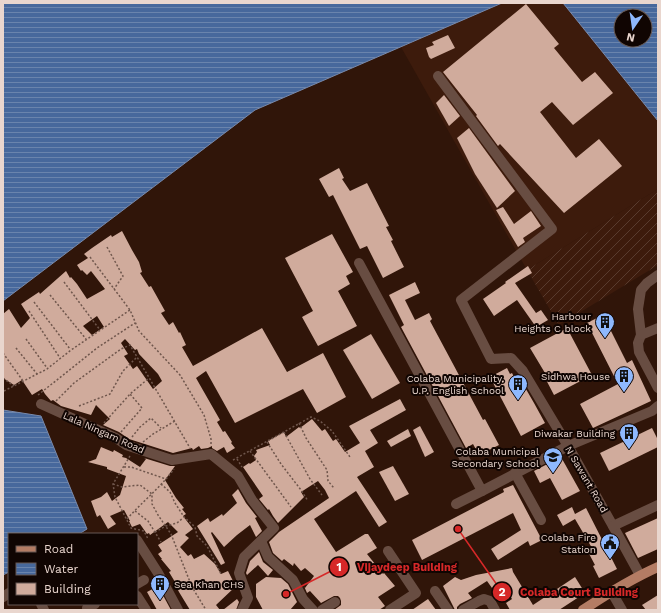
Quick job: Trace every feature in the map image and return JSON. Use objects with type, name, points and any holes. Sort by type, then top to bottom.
[{"type":"main road","points":[[583,610],[611,591],[658,567]]},
{"type":"street","name":"N Sawant Road","points":[[438,76],[552,229],[461,300],[491,359],[512,358],[523,371],[568,446],[640,575]]},
{"type":"street","points":[[359,263],[482,491]]},
{"type":"street","points":[[658,275],[647,283],[641,290],[638,309],[641,335],[638,343],[639,352],[658,388]]},
{"type":"street","points":[[641,335],[658,328]]},
{"type":"street","name":"Lala Ningam Road","points":[[38,401],[133,447],[172,460],[211,454]]},
{"type":"street","points":[[456,504],[568,446],[652,411],[658,406]]},
{"type":"street","points":[[211,454],[238,476],[252,500],[274,528],[244,557],[239,573],[248,598],[242,610]]},
{"type":"street","points":[[515,474],[541,520]]},
{"type":"street","points":[[613,526],[658,505]]},
{"type":"street","points":[[262,540],[268,558],[293,580],[303,599],[314,610]]},
{"type":"street","points":[[138,541],[161,571],[178,610]]},
{"type":"street","points":[[388,551],[416,593],[390,610]]},
{"type":"street","points":[[435,591],[448,610]]},
{"type":"street","points":[[611,591],[622,610]]},
{"type":"street","points":[[138,598],[146,610]]},
{"type":"street","points":[[463,610],[484,599],[490,601],[495,610]]},
{"type":"street","points":[[322,610],[335,602]]},
{"type":"path","points":[[108,247],[123,276],[114,289]]},
{"type":"path","points":[[90,257],[130,310],[139,331],[180,375],[204,415],[211,439],[211,454]]},
{"type":"path","points":[[64,282],[100,330]]},
{"type":"path","points":[[50,294],[86,339]]},
{"type":"path","points":[[34,302],[70,350]]},
{"type":"path","points":[[4,391],[47,369],[70,350],[130,310]]},
{"type":"path","points":[[29,311],[60,358]]},
{"type":"path","points":[[38,401],[97,348],[135,323]]},
{"type":"path","points":[[26,339],[47,369]]},
{"type":"path","points":[[55,402],[74,383],[121,349],[130,345],[195,457]]},
{"type":"path","points":[[16,348],[37,374]]},
{"type":"path","points":[[3,353],[23,382]]},
{"type":"path","points":[[79,406],[110,394],[123,371],[137,357]]},
{"type":"path","points":[[3,378],[14,386]]},
{"type":"path","points":[[98,430],[130,394],[149,378]]},
{"type":"path","points":[[116,438],[142,408],[130,394]]},
{"type":"path","points":[[224,465],[311,417],[320,421],[332,431],[350,457]]},
{"type":"path","points":[[151,544],[144,531],[131,528],[115,497],[113,484],[124,467],[140,427],[150,418],[161,428]]},
{"type":"path","points":[[133,447],[143,442],[161,428],[175,421]]},
{"type":"path","points":[[299,423],[306,438],[327,470],[328,481],[334,488]]},
{"type":"path","points":[[284,431],[310,478],[322,495]]},
{"type":"path","points":[[267,441],[281,464],[308,501]]},
{"type":"path","points":[[250,451],[291,507]]},
{"type":"path","points":[[127,519],[166,479],[181,459]]},
{"type":"path","points":[[124,467],[131,467],[166,479]]},
{"type":"path","points":[[113,484],[122,487],[140,485],[152,494]]},
{"type":"path","points":[[161,484],[170,492],[184,517],[194,527],[197,536],[207,546],[221,574]]},
{"type":"path","points":[[152,494],[152,504],[171,534],[192,587],[206,610]]},
{"type":"path","points":[[135,511],[148,521],[161,542]]},
{"type":"path","points":[[155,532],[166,526],[177,524],[184,517]]},
{"type":"shaded area","points":[[502,3],[563,3],[658,121],[658,189],[527,270],[401,47]]},
{"type":"shaded area","points":[[658,189],[658,265],[559,325],[527,270]]},
{"type":"water","points":[[3,3],[502,3],[255,110],[3,301]]},
{"type":"water","points":[[563,3],[658,3],[658,121]]},
{"type":"water","points":[[3,410],[41,416],[87,529],[81,533],[8,533],[8,572],[3,575]]},
{"type":"building","points":[[526,4],[559,44],[554,48],[582,82],[595,72],[613,93],[573,125],[552,102],[540,112],[576,158],[599,139],[622,166],[564,213],[500,144],[498,146],[476,116],[477,115],[443,72]]},
{"type":"building","points":[[448,35],[455,48],[431,59],[426,48],[434,45],[432,42]]},
{"type":"building","points":[[444,95],[460,116],[449,126],[436,103]]},
{"type":"building","points":[[469,128],[515,191],[497,208],[475,174],[457,138]]},
{"type":"building","points":[[339,168],[344,178],[342,179],[350,191],[367,183],[389,226],[386,227],[393,240],[391,241],[404,267],[383,278],[367,246],[360,249],[333,195],[329,197],[319,179]]},
{"type":"building","points":[[503,207],[514,224],[531,211],[541,226],[523,238],[525,242],[518,247],[496,210]]},
{"type":"building","points":[[122,231],[139,262],[142,272],[140,273],[149,287],[151,286],[165,311],[161,313],[169,325],[173,322],[179,333],[180,332],[186,345],[182,347],[193,366],[262,328],[287,372],[323,353],[346,397],[317,413],[303,389],[235,423],[206,371],[196,378],[220,420],[217,422],[223,432],[225,431],[235,448],[227,453],[224,447],[217,451],[212,448],[212,446],[201,449],[199,446],[193,450],[192,448],[173,453],[129,439],[119,432],[103,425],[110,419],[96,405],[91,415],[61,406],[53,400],[51,401],[42,389],[32,395],[22,380],[14,385],[3,378],[3,314],[9,309],[21,328],[30,318],[21,304],[39,292],[40,294],[66,271],[87,299],[105,289],[91,271],[87,275],[82,270],[81,271],[77,265],[88,258],[84,254],[111,235],[112,237]],"holes":[[[97,316],[104,327],[92,335],[83,326]],[[125,339],[135,350],[137,349],[139,354],[158,374],[162,381],[153,389],[137,366],[133,369],[124,356],[128,354],[121,343]]]},
{"type":"building","points":[[332,234],[353,272],[346,276],[350,284],[338,291],[357,326],[318,346],[302,317],[313,311],[285,258]]},
{"type":"building","points":[[528,266],[532,273],[515,283],[536,313],[541,310],[548,320],[536,327],[517,300],[494,316],[483,299]]},
{"type":"building","points":[[415,282],[420,293],[405,300],[415,320],[429,313],[432,319],[430,321],[483,420],[485,419],[499,445],[479,455],[473,444],[466,448],[401,327],[404,325],[389,295]]},
{"type":"building","name":"Sidhwa House","points":[[603,315],[627,363],[632,360],[651,401],[593,428],[580,404],[618,384],[587,323]]},
{"type":"building","points":[[567,328],[592,375],[554,395],[543,374],[545,373],[530,348]]},
{"type":"building","points":[[371,334],[400,383],[372,399],[343,350]]},
{"type":"building","name":"Colaba Municipality. U.P. English School","points":[[507,368],[515,379],[519,377],[545,423],[521,436],[490,377]]},
{"type":"building","points":[[400,399],[406,410],[370,430],[378,443],[365,451],[374,467],[357,477],[387,522],[379,527],[356,491],[314,519],[336,552],[365,534],[368,534],[377,548],[367,554],[395,586],[378,597],[385,606],[379,610],[334,610],[341,605],[340,598],[338,596],[334,596],[321,603],[310,591],[307,593],[304,586],[305,588],[314,576],[305,568],[301,571],[294,563],[293,566],[284,559],[282,561],[273,553],[269,542],[279,532],[329,498],[325,490],[318,481],[301,492],[304,497],[278,523],[269,509],[268,510],[259,499],[263,496],[243,467],[256,460],[254,456],[257,452],[256,450],[270,445],[268,441],[284,432],[286,437],[312,419],[322,431],[325,429],[333,441],[336,439],[345,452],[360,443],[349,426]]},
{"type":"building","points":[[420,426],[434,452],[425,457],[413,430]]},
{"type":"building","name":"Diwakar Building","points":[[652,428],[658,440],[658,447],[609,471],[600,453]]},
{"type":"building","points":[[408,429],[411,436],[391,447],[387,441]]},
{"type":"building","points":[[101,447],[113,452],[114,450],[123,455],[122,457],[140,467],[146,459],[144,458],[170,466],[175,466],[165,480],[184,508],[182,509],[186,514],[183,516],[193,529],[185,535],[189,538],[180,547],[188,556],[191,554],[194,559],[204,554],[215,564],[221,574],[228,571],[234,583],[232,583],[235,587],[216,605],[220,610],[190,610],[179,592],[178,587],[169,572],[171,571],[158,554],[162,551],[158,545],[178,532],[168,522],[150,535],[149,533],[147,534],[140,524],[132,527],[124,510],[110,516],[116,524],[108,529],[100,515],[97,517],[91,501],[101,497],[107,492],[112,501],[120,495],[126,476],[107,469],[107,467],[88,462],[96,459]]},
{"type":"building","name":"Colaba Municipal Secondary School","points":[[561,457],[580,491],[562,500],[550,478],[540,483],[534,471]]},
{"type":"building","points":[[393,466],[409,494],[395,501],[379,472]]},
{"type":"building","points":[[513,485],[542,540],[530,546],[528,541],[498,560],[491,549],[521,530],[513,513],[422,560],[412,540],[504,492],[503,489]]},
{"type":"building","points":[[238,489],[246,503],[257,517],[255,518],[262,531],[256,537],[250,525],[224,547],[212,532],[211,533],[225,563],[221,565],[197,526],[208,518],[210,522],[222,514],[223,516],[237,503],[232,495]]},
{"type":"building","name":"Colaba Fire Station","points":[[572,507],[575,514],[586,508],[617,569],[599,578],[593,566],[595,565],[587,550],[592,548],[575,519],[563,526],[557,515]]},
{"type":"building","points":[[658,518],[658,549],[638,558],[625,533]]},
{"type":"building","points":[[259,552],[263,562],[273,570],[268,576],[258,565],[247,575],[246,573],[250,561]]},
{"type":"building","points":[[512,568],[533,605],[575,577],[585,593],[559,610],[510,610],[506,603],[512,599],[501,582],[492,588],[487,581],[468,593],[472,598],[460,604],[457,607],[457,610],[455,610],[443,586],[455,577],[461,580],[476,575]]},
{"type":"building","points":[[266,577],[281,578],[288,584],[297,602],[290,610],[263,610],[256,597],[256,584]]},
{"type":"building","name":"Sea Khan CHS","points":[[158,586],[171,610],[157,610],[147,592]]},
{"type":"building","points":[[658,595],[658,610],[646,610],[642,605]]},
{"type":"building","points":[[237,599],[239,602],[236,610],[223,610]]},
{"type":"building","points":[[428,599],[436,610],[412,610]]},
{"type":"place","name":"Harbour Heights C block","points":[[605,339]]},
{"type":"place","name":"Sidhwa House","points":[[624,393]]},
{"type":"place","name":"Colaba Municipality. U.P. English School","points":[[518,401]]},
{"type":"place","name":"Diwakar Building","points":[[629,450]]},
{"type":"place","name":"Colaba Municipal Secondary School","points":[[553,474]]},
{"type":"place","name":"Colaba Court Building","points":[[458,529]]},
{"type":"place","name":"Colaba Fire Station","points":[[610,560]]},
{"type":"place","name":"Vijaydeep Building","points":[[286,594]]},
{"type":"place","name":"Sea Khan CHS","points":[[160,601]]}]
